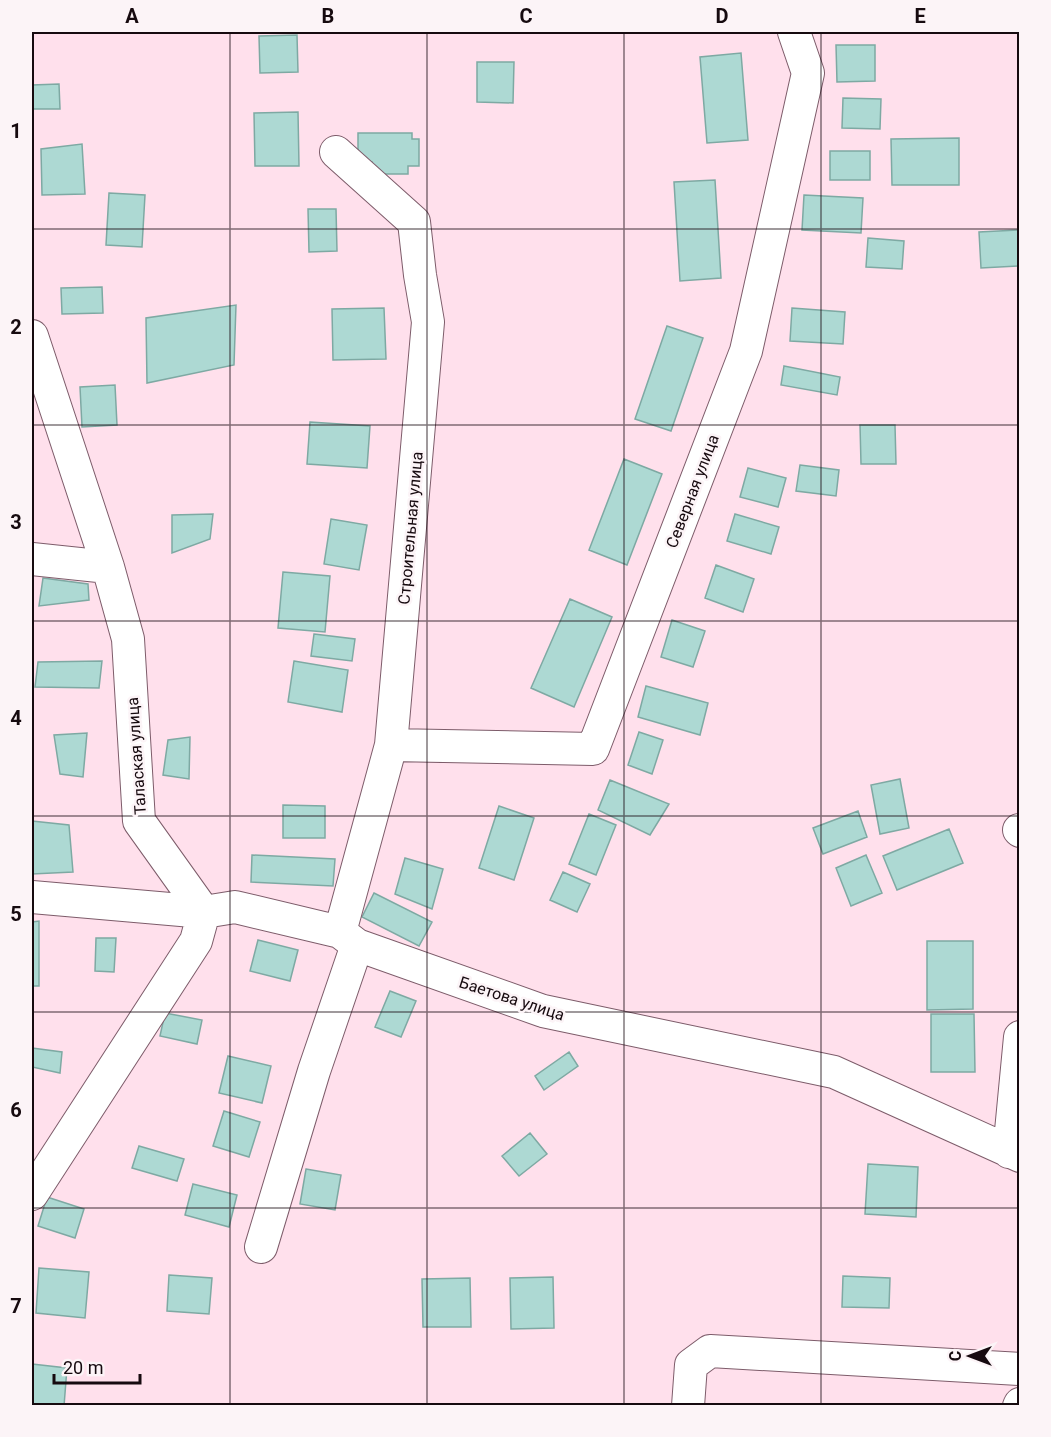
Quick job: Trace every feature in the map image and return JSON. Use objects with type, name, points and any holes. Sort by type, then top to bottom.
[{"type":"street","name":"Северная улица","points":[[391,745],[593,749],[746,351],[808,73],[794,32]]},
{"type":"street","name":"Строительная улица","points":[[261,1247],[314,1071],[349,939],[391,745],[428,322],[414,222],[336,152]]},
{"type":"street","name":"Талаская улица","points":[[32,336],[108,567],[128,639],[139,821],[204,912]]},
{"type":"street","points":[[32,559],[108,567]]},
{"type":"street","name":"Баетова улица","points":[[32,897],[204,912],[235,907],[349,939],[543,1011],[834,1072],[1014,1154]]},
{"type":"street","points":[[32,1194],[195,941],[204,912]]},
{"type":"street","points":[[1014,1154],[1020,1037]]},
{"type":"street","points":[[688,1406],[691,1365],[710,1351],[1020,1369]]},
{"type":"building","points":[[297,35],[298,72],[260,73],[259,36]]},
{"type":"building","points":[[836,45],[875,45],[875,81],[837,82]]},
{"type":"building","points":[[741,53],[748,140],[707,143],[700,57]]},
{"type":"building","points":[[477,62],[514,62],[513,103],[477,102]]},
{"type":"building","points":[[59,84],[60,109],[32,109],[32,85]]},
{"type":"building","points":[[843,98],[881,99],[880,129],[842,128]]},
{"type":"building","points":[[298,112],[299,166],[255,166],[254,113]]},
{"type":"building","points":[[358,133],[412,133],[412,139],[419,139],[419,166],[408,166],[408,174],[372,174],[372,162],[358,162]]},
{"type":"building","points":[[959,138],[959,185],[892,185],[891,139]]},
{"type":"building","points":[[82,144],[85,194],[42,195],[41,149]]},
{"type":"building","points":[[830,151],[870,151],[870,180],[830,180]]},
{"type":"building","points":[[715,180],[721,278],[680,281],[674,182]]},
{"type":"building","points":[[109,193],[145,195],[142,247],[106,245]]},
{"type":"building","points":[[804,195],[863,198],[861,233],[802,230]]},
{"type":"building","points":[[308,209],[336,209],[337,251],[309,252]]},
{"type":"building","points":[[1020,230],[1020,266],[981,268],[979,232]]},
{"type":"building","points":[[868,238],[904,241],[902,269],[866,267]]},
{"type":"building","points":[[102,287],[103,313],[62,314],[61,288]]},
{"type":"building","points":[[236,305],[234,365],[147,383],[146,318]]},
{"type":"building","points":[[384,308],[386,359],[333,360],[332,309]]},
{"type":"building","points":[[792,308],[845,312],[843,344],[790,341]]},
{"type":"building","points":[[667,326],[703,338],[671,431],[635,419]]},
{"type":"building","points":[[784,366],[840,377],[837,395],[781,385]]},
{"type":"building","points":[[115,385],[117,425],[82,427],[80,387]]},
{"type":"building","points":[[310,422],[370,426],[367,468],[307,464]]},
{"type":"building","points":[[860,425],[895,425],[896,464],[861,464]]},
{"type":"building","points":[[624,459],[662,474],[627,565],[589,550]]},
{"type":"building","points":[[800,465],[839,470],[836,496],[796,491]]},
{"type":"building","points":[[748,468],[786,478],[778,507],[740,497]]},
{"type":"building","points":[[213,514],[210,539],[172,553],[172,515]]},
{"type":"building","points":[[735,514],[779,527],[771,554],[727,541]]},
{"type":"building","points":[[331,519],[367,525],[359,570],[324,564]]},
{"type":"building","points":[[716,565],[754,579],[743,612],[705,598]]},
{"type":"building","points":[[283,572],[330,576],[325,632],[278,628]]},
{"type":"building","points":[[43,578],[88,584],[89,600],[39,606]]},
{"type":"building","points":[[570,599],[612,617],[574,707],[531,688]]},
{"type":"building","points":[[672,620],[705,631],[693,667],[661,657]]},
{"type":"building","points":[[314,634],[355,639],[352,661],[311,656]]},
{"type":"building","points":[[102,661],[99,688],[35,687],[38,662]]},
{"type":"building","points":[[294,661],[348,670],[342,712],[288,702]]},
{"type":"building","points":[[646,686],[708,703],[700,735],[638,717]]},
{"type":"building","points":[[639,732],[663,740],[652,774],[628,765]]},
{"type":"building","points":[[87,733],[83,777],[60,774],[54,735]]},
{"type":"building","points":[[190,737],[189,779],[163,775],[168,740]]},
{"type":"building","points":[[900,779],[909,828],[880,834],[871,785]]},
{"type":"building","points":[[610,780],[669,804],[650,835],[598,810]]},
{"type":"building","points":[[283,805],[325,806],[325,838],[283,838]]},
{"type":"building","points":[[499,806],[534,818],[514,880],[479,868]]},
{"type":"building","points":[[858,811],[867,837],[823,854],[813,828]]},
{"type":"building","points":[[589,814],[616,825],[596,875],[569,864]]},
{"type":"building","points":[[32,821],[69,825],[73,872],[32,874]]},
{"type":"building","points":[[949,829],[963,863],[897,890],[883,856]]},
{"type":"building","points":[[252,855],[335,859],[333,886],[251,882]]},
{"type":"building","points":[[866,855],[882,893],[851,906],[836,868]]},
{"type":"building","points":[[405,858],[443,869],[432,909],[395,894]]},
{"type":"building","points":[[563,872],[590,884],[577,912],[550,900]]},
{"type":"building","points":[[374,893],[432,922],[419,946],[362,917]]},
{"type":"building","points":[[39,921],[39,986],[32,986],[32,922]]},
{"type":"building","points":[[96,938],[116,938],[114,972],[95,971]]},
{"type":"building","points":[[258,940],[298,950],[290,981],[250,971]]},
{"type":"building","points":[[927,941],[973,941],[973,1009],[927,1010]]},
{"type":"building","points":[[390,991],[416,1001],[401,1037],[375,1027]]},
{"type":"building","points":[[165,1013],[202,1020],[197,1044],[160,1036]]},
{"type":"building","points":[[931,1014],[974,1014],[975,1072],[931,1072]]},
{"type":"building","points":[[32,1048],[62,1052],[60,1073],[32,1067]]},
{"type":"building","points":[[569,1052],[578,1066],[544,1090],[535,1076]]},
{"type":"building","points":[[228,1056],[271,1066],[262,1103],[219,1093]]},
{"type":"building","points":[[224,1111],[260,1122],[249,1157],[213,1146]]},
{"type":"building","points":[[530,1133],[547,1154],[519,1176],[502,1156]]},
{"type":"building","points":[[139,1146],[184,1159],[177,1181],[132,1168]]},
{"type":"building","points":[[868,1164],[918,1167],[916,1217],[865,1214]]},
{"type":"building","points":[[306,1169],[341,1175],[335,1210],[300,1204]]},
{"type":"building","points":[[193,1184],[237,1195],[229,1227],[185,1215]]},
{"type":"building","points":[[47,1197],[84,1209],[75,1238],[38,1226]]},
{"type":"building","points":[[39,1268],[89,1272],[85,1318],[36,1313]]},
{"type":"building","points":[[169,1275],[212,1278],[209,1314],[167,1311]]},
{"type":"building","points":[[843,1276],[890,1278],[889,1308],[842,1307]]},
{"type":"building","points":[[553,1277],[554,1328],[511,1329],[510,1278]]},
{"type":"building","points":[[470,1278],[471,1327],[423,1327],[422,1279]]},
{"type":"building","points":[[32,1364],[67,1368],[64,1406],[32,1406]]}]
